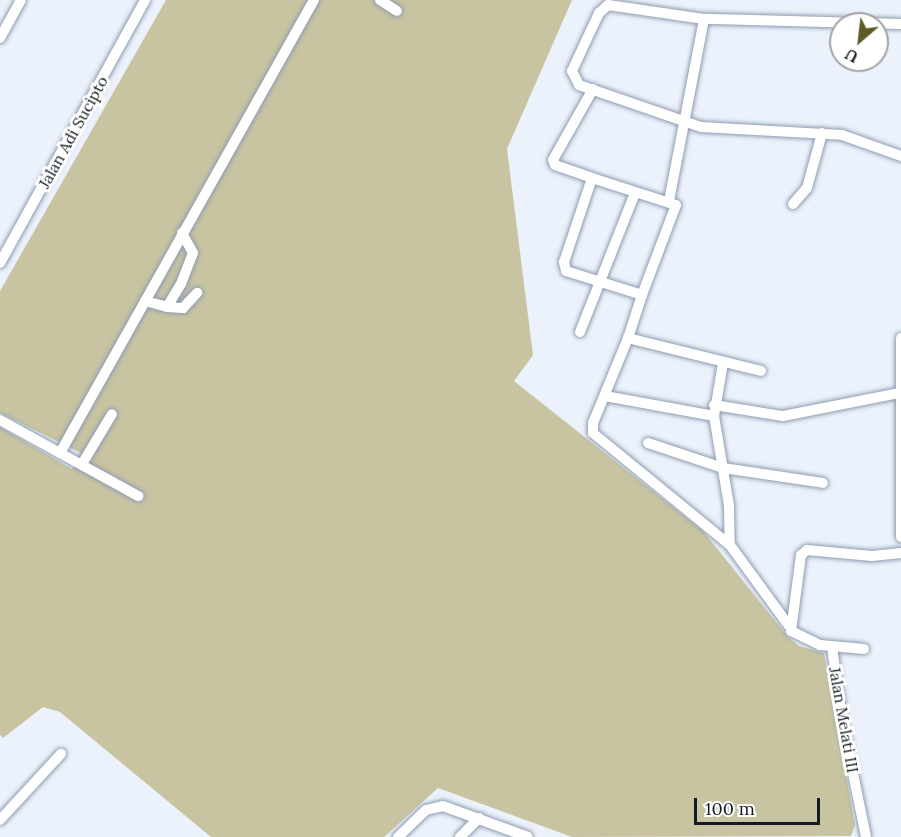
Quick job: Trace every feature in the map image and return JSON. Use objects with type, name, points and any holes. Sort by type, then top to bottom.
[{"type":"street","points":[[0,38],[21,0]]},
{"type":"street","name":"Jalan Adi Sucipto","points":[[0,263],[145,0]]},
{"type":"street","points":[[60,453],[314,0]]},
{"type":"street","points":[[380,0],[397,11]]},
{"type":"street","points":[[672,0],[672,13]]},
{"type":"street","points":[[901,24],[704,19],[613,5],[603,7],[572,71],[576,83],[683,121],[717,129],[822,133],[861,138],[901,156]]},
{"type":"street","points":[[669,201],[704,19]]},
{"type":"street","points":[[593,88],[553,160],[555,165],[635,193],[669,201],[675,208],[628,338],[593,423],[595,435],[730,545],[789,626]]},
{"type":"street","points":[[793,204],[807,188],[822,133]]},
{"type":"street","points":[[592,178],[564,267],[568,275],[642,295]]},
{"type":"street","points":[[580,332],[635,193]]},
{"type":"street","points":[[167,307],[190,264],[192,248],[182,233]]},
{"type":"street","points":[[145,301],[167,307],[183,308],[197,293]]},
{"type":"street","points":[[628,338],[761,371]]},
{"type":"street","points":[[901,338],[898,393],[901,537]]},
{"type":"street","points":[[723,363],[714,411],[723,468],[730,545]]},
{"type":"street","points":[[605,396],[714,411],[783,416],[898,393]]},
{"type":"street","points":[[82,464],[112,414]]},
{"type":"street","points":[[0,420],[138,496]]},
{"type":"street","points":[[648,443],[723,468],[823,483]]},
{"type":"street","points":[[789,626],[804,552],[901,554]]},
{"type":"street","name":"Jalan Melati III","points":[[789,626],[800,638],[832,647],[842,720],[866,837]]},
{"type":"street","points":[[832,647],[864,649]]},
{"type":"street","points":[[0,820],[61,754]]},
{"type":"street","points":[[398,837],[426,810],[436,806],[479,818],[527,837]]},
{"type":"street","points":[[460,837],[479,818]]},
{"type":"shaded area","points":[[166,0],[572,0],[507,149],[533,355],[514,381],[703,531],[788,637],[799,646],[824,653],[855,825],[851,836],[572,837],[438,788],[384,837],[211,837],[60,712],[43,707],[3,738],[0,735],[0,427],[72,469],[81,453],[0,413],[0,291]]}]
